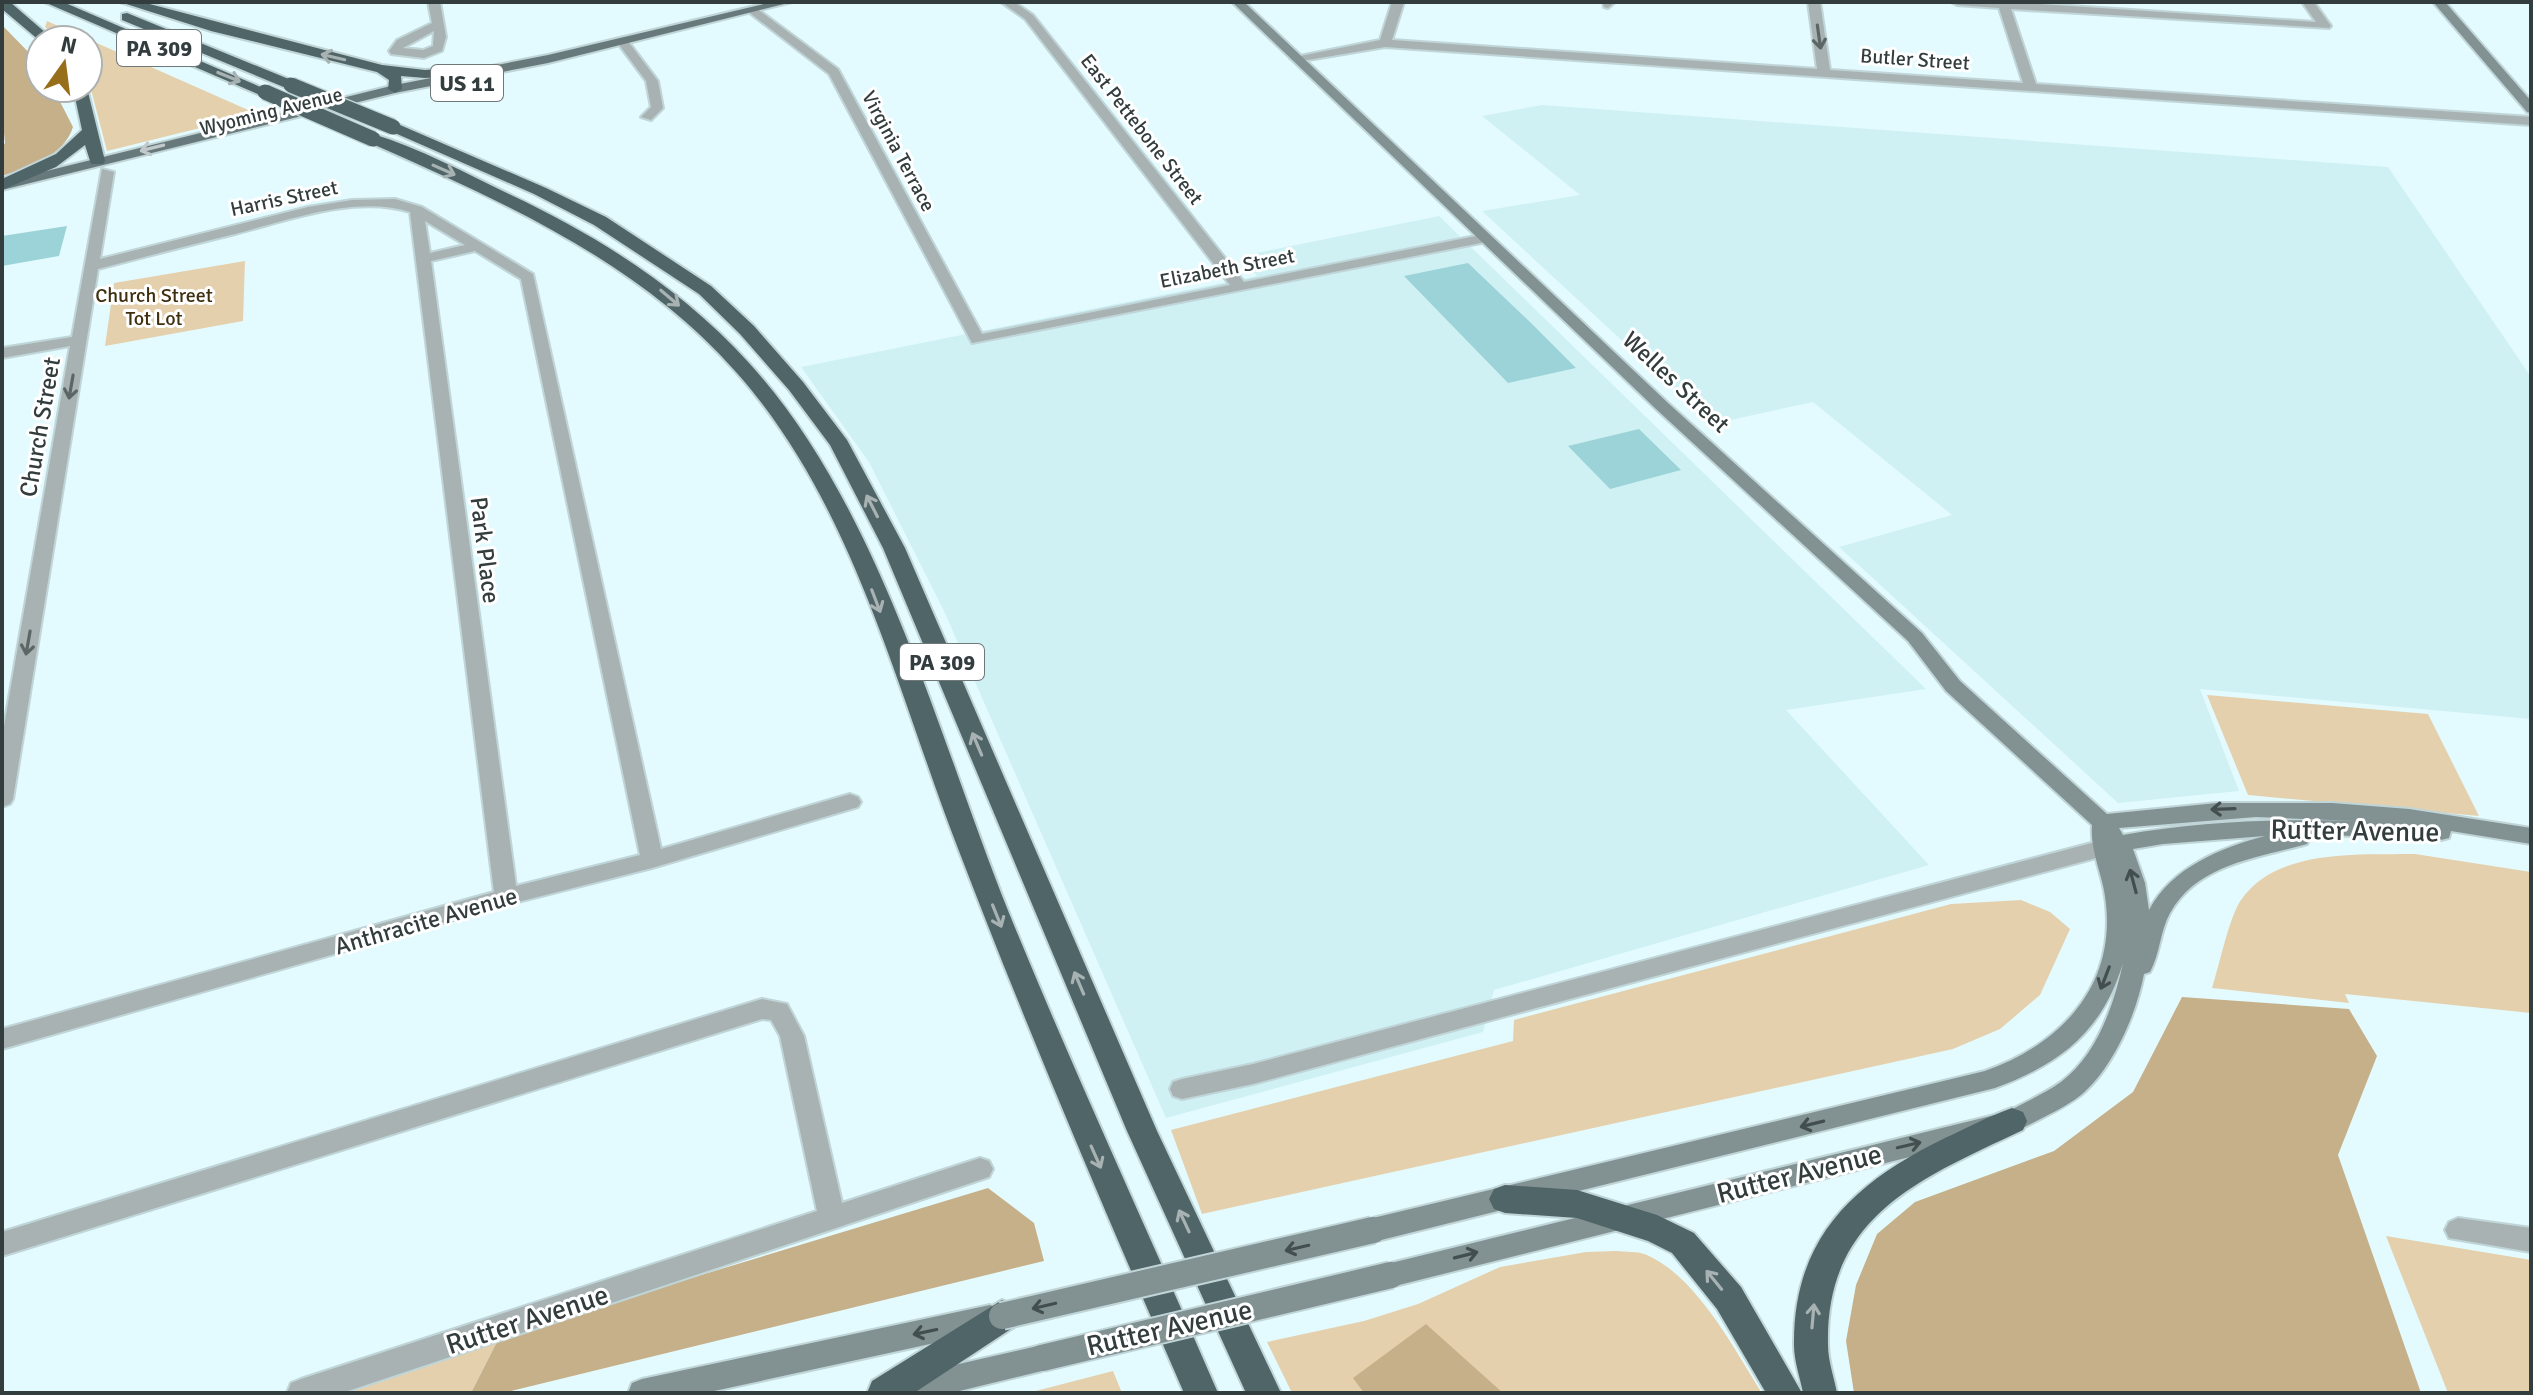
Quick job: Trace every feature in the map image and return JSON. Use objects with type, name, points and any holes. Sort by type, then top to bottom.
[{"type":"highway","points":[[2,2],[28,24]]},
{"type":"highway","name":"PA 309","points":[[89,2],[384,123],[540,191],[600,221],[660,258],[705,290],[747,330],[840,444],[894,548],[1142,1131],[1264,1393]]},
{"type":"highway","points":[[127,2],[227,31],[382,69],[425,74],[484,70]]},
{"type":"highway","name":"PA 309","points":[[52,3],[265,92],[384,123],[606,250],[671,297],[742,367],[786,419],[832,499],[873,592],[968,844],[1082,1127],[1201,1393]]},
{"type":"highway","points":[[382,69],[396,79],[395,89]]},
{"type":"highway","points":[[84,104],[102,166]]},
{"type":"highway","points":[[2,186],[59,159],[77,146],[90,130]]},
{"type":"highway","points":[[1820,1393],[1811,1345],[1813,1311],[1818,1277],[1837,1236],[1877,1191],[1910,1169],[2012,1121]]},
{"type":"highway","points":[[1505,1199],[1577,1204],[1657,1229],[1683,1243],[1729,1298],[1785,1393]]},
{"type":"highway","points":[[884,1393],[1002,1316]]},
{"type":"main road","name":"Wyoming Avenue","points":[[2,198],[102,166],[395,89],[548,59],[786,2]]},
{"type":"main road","name":"Welles Street","points":[[1238,2],[1662,406],[1915,637],[1953,686],[2077,800],[2091,809],[2103,822],[2110,846]]},
{"type":"main road","points":[[2439,2],[2531,109]]},
{"type":"main road","name":"Wyoming Avenue","points":[[2,186],[102,166],[384,123],[548,59]]},
{"type":"main road","points":[[384,123],[395,89]]},
{"type":"main road","name":"Welles Street","points":[[2077,800],[2080,811],[2110,846]]},
{"type":"main road","name":"Rutter Avenue","points":[[2103,822],[2193,810],[2298,808],[2410,817],[2531,836]]},
{"type":"main road","name":"Rutter Avenue","points":[[2110,846],[2163,836],[2300,826],[2495,832]]},
{"type":"main road","points":[[2129,995],[2151,948],[2161,909],[2183,884],[2205,868],[2276,841],[2376,830]]},
{"type":"main road","name":"Rutter Avenue","points":[[893,1393],[1391,1275],[2012,1121],[2077,1084],[2115,1029],[2129,995],[2139,946],[2139,906],[2133,876],[2110,846]]},
{"type":"main road","name":"Rutter Avenue","points":[[642,1393],[1002,1316],[1373,1230],[1986,1081],[2050,1052],[2068,1038],[2088,1013],[2104,984],[2118,928],[2110,846]]},
{"type":"street","points":[[434,2],[438,25]]},
{"type":"street","name":"East Pettebone Street","points":[[1007,2],[1029,17],[1239,286]]},
{"type":"street","points":[[1385,43],[1398,2]]},
{"type":"street","points":[[1814,2],[1824,73]]},
{"type":"street","points":[[1957,2],[2325,26],[2308,2]]},
{"type":"street","points":[[2004,5],[2031,87]]},
{"type":"street","name":"Virginia Terrace","points":[[752,10],[834,72],[977,340]]},
{"type":"street","points":[[623,42],[641,63],[658,98],[657,108],[647,117]]},
{"type":"street","name":"Butler Street","points":[[1296,58],[1385,43],[2531,121]]},
{"type":"street","name":"Church Street","points":[[2,799],[91,266],[102,166]]},
{"type":"street","name":"Harris Street","points":[[91,266],[308,211],[352,204],[395,203],[417,210],[528,277],[652,860]]},
{"type":"street","name":"Park Place","points":[[417,210],[506,897]]},
{"type":"street","name":"Elizabeth Street","points":[[977,340],[1486,238]]},
{"type":"street","points":[[423,259],[479,246]]},
{"type":"street","points":[[2,353],[79,340]]},
{"type":"street","name":"Anthracite Avenue","points":[[2,1039],[506,897],[652,860],[850,802]]},
{"type":"street","name":"Rutter Avenue","points":[[1182,1089],[1268,1070],[2110,846]]},
{"type":"street","points":[[2,1244],[762,1009],[779,1011],[792,1036],[832,1218]]},
{"type":"street","name":"Rutter Avenue","points":[[301,1393],[980,1169]]},
{"type":"street","points":[[2458,1230],[2531,1240]]},
{"type":"shaded area","points":[[2,25],[24,48],[24,104],[61,104],[73,127],[54,153],[2,176],[2,147],[5,143]]},
{"type":"shaded area","points":[[1542,105],[2388,167],[2531,377],[2531,719],[2200,689],[2239,791],[2118,803],[1839,547],[1952,515],[1813,402],[1712,424],[1482,211],[1580,195],[1482,116]]},
{"type":"shaded area","points":[[1439,216],[1926,689],[1786,710],[1929,865],[1494,990],[1483,1032],[1166,1118],[944,611],[869,462],[801,367],[1257,276],[1241,256]]},
{"type":"shaded area","points":[[2182,997],[2349,1009],[2377,1056],[2338,1155],[2421,1393],[1854,1393],[1846,1341],[1856,1285],[1877,1234],[1915,1202],[2054,1151],[2133,1092]]},
{"type":"shaded area","points":[[988,1188],[1034,1223],[1044,1261],[503,1393],[471,1393],[500,1336]]},
{"type":"shaded area","points":[[1426,1324],[1503,1393],[1364,1393],[1353,1378]]},
{"type":"green space","points":[[104,46],[257,114],[107,151],[95,104],[104,104]]},
{"type":"green space","name":"Church Street Tot Lot","points":[[245,261],[243,321],[105,346],[114,283]]},
{"type":"green space","points":[[2207,695],[2428,714],[2479,816],[2248,795]]},
{"type":"green space","points":[[2415,854],[2531,872],[2531,1013],[2345,994],[2349,1003],[2212,988],[2237,908],[2257,883],[2276,871],[2320,858]]},
{"type":"green space","points":[[2021,900],[2050,912],[2070,929],[2040,995],[2000,1029],[1953,1049],[1202,1214],[1171,1130],[1513,1041],[1514,1020],[1951,904]]},
{"type":"green space","points":[[2386,1236],[2531,1260],[2531,1393],[2448,1393]]},
{"type":"green space","points":[[1616,1251],[1647,1255],[1682,1280],[1713,1316],[1762,1393],[1292,1393],[1267,1342],[1364,1321],[1418,1304],[1500,1267],[1586,1252]]},
{"type":"green space","points":[[500,1336],[471,1393],[335,1393]]},
{"type":"green space","points":[[1113,1371],[1122,1393],[1028,1393]]},
{"type":"building","points":[[67,226],[59,256],[2,266],[2,236]]},
{"type":"building","points":[[1468,263],[1576,368],[1508,383],[1404,276]]},
{"type":"building","points":[[1639,429],[1681,470],[1610,489],[1568,446]]}]
